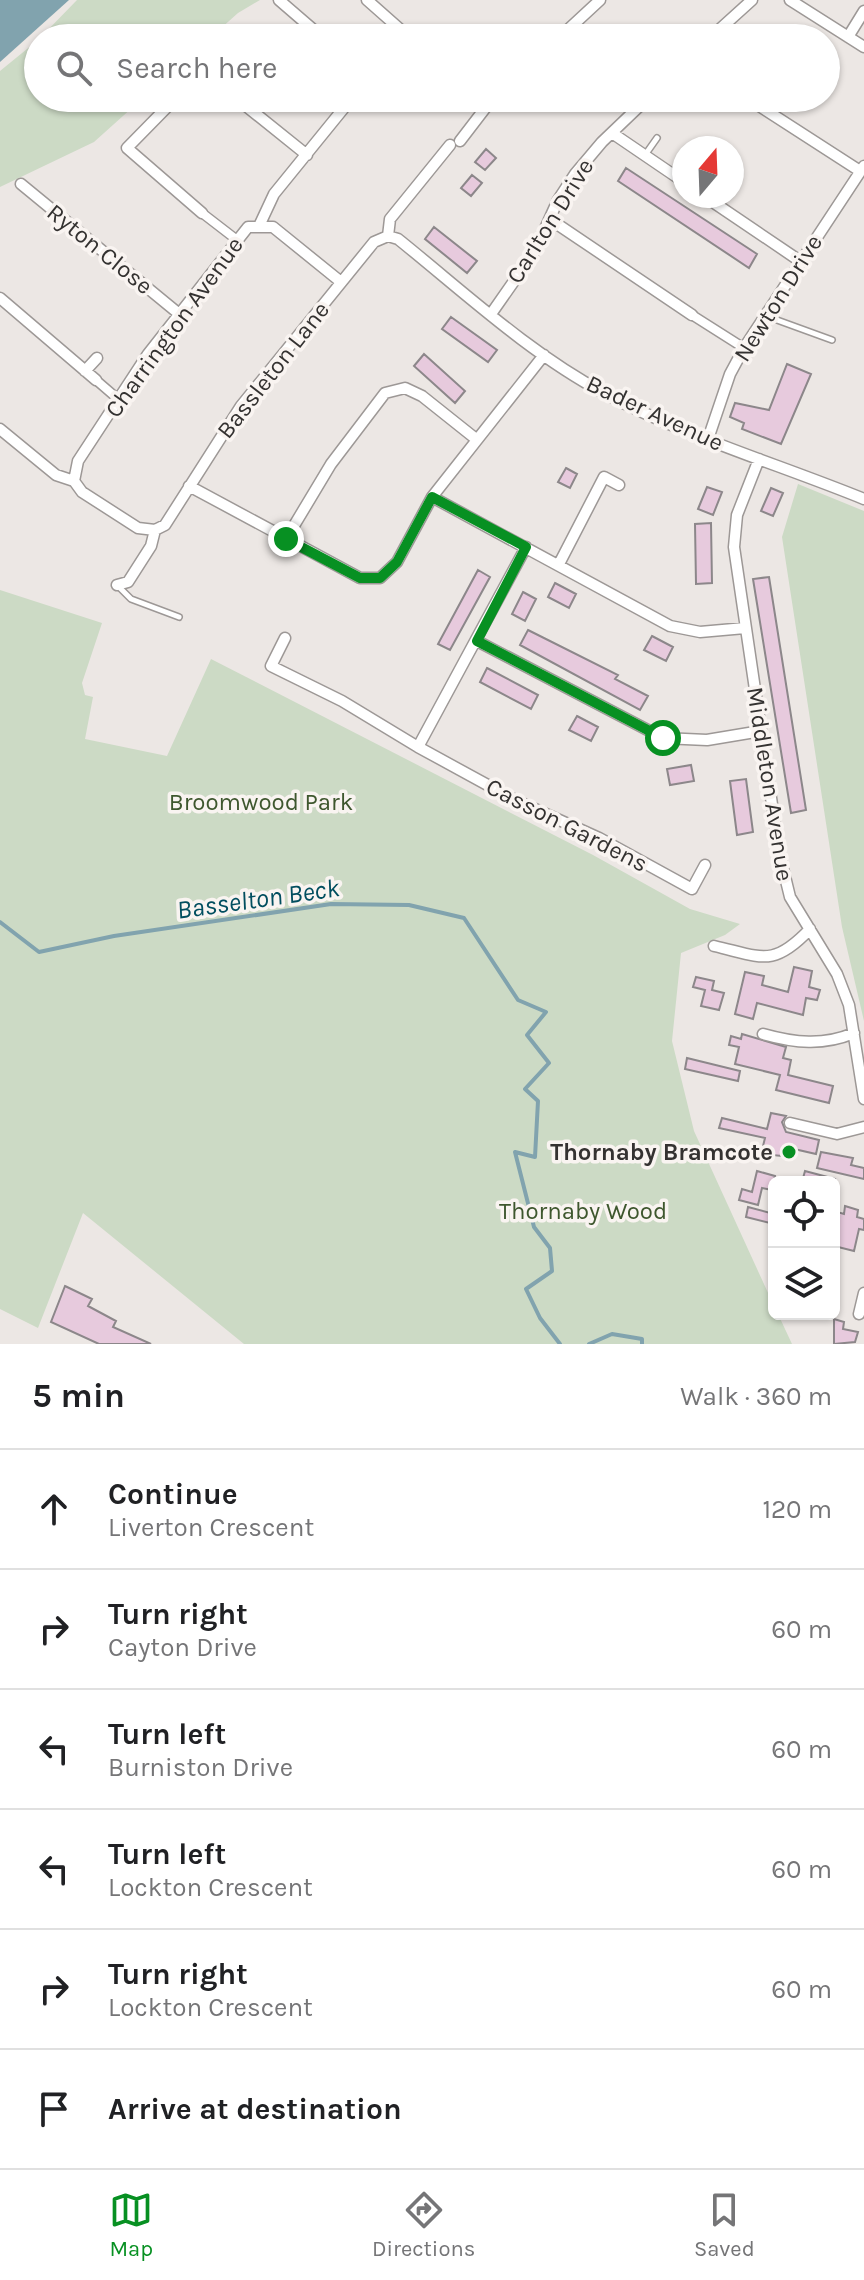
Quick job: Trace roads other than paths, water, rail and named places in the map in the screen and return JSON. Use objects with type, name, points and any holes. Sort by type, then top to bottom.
[{"type":"street","points":[[279,0],[307,24]]},
{"type":"street","points":[[367,0],[394,24]]},
{"type":"street","points":[[574,24],[600,0]]},
{"type":"street","points":[[725,24],[752,0]]},
{"type":"street","points":[[790,0],[828,24]]},
{"type":"street","points":[[848,37],[864,11]]},
{"type":"street","points":[[840,32],[864,47]]},
{"type":"street","points":[[162,112],[127,148],[237,240]]},
{"type":"street","points":[[253,112],[307,155]]},
{"type":"street","name":"Charrington Avenue","points":[[260,224],[274,194],[341,112]]},
{"type":"street","name":"Bassleton Lane","points":[[117,585],[128,582],[151,546],[155,530],[165,525],[241,406],[374,242],[388,236],[390,219],[481,112]]},
{"type":"street","name":"Carlton Drive","points":[[491,314],[535,251],[575,174],[634,112]]},
{"type":"street","points":[[770,112],[862,168]]},
{"type":"street","points":[[612,133],[672,174]]},
{"type":"street","points":[[438,160],[448,168]]},
{"type":"street","name":"Newton Drive","points":[[708,439],[730,374],[744,348],[862,168]]},
{"type":"street","name":"Ryton Close","points":[[21,184],[178,313]]},
{"type":"street","points":[[722,208],[800,261]]},
{"type":"street","points":[[551,220],[744,348]]},
{"type":"street","name":"Charrington Avenue","points":[[74,481],[78,461],[118,399],[178,313],[248,227],[260,224],[273,227],[341,282]]},
{"type":"street","name":"Bader Avenue","points":[[388,236],[398,239],[544,355],[603,393],[708,439],[864,499]]},
{"type":"street","points":[[0,298],[118,399]]},
{"type":"street","points":[[189,486],[360,578],[380,578],[397,562],[432,497],[544,355]]},
{"type":"street","points":[[85,371],[97,358]]},
{"type":"street","points":[[286,539],[331,464],[385,393],[405,388],[422,396],[476,439]]},
{"type":"street","points":[[0,429],[56,475],[74,481],[82,492],[138,528],[155,530]]},
{"type":"street","name":"Middleton Avenue","points":[[759,459],[737,515],[734,547],[761,731],[790,897],[837,974],[849,1005],[864,1099]]},
{"type":"street","points":[[559,564],[604,477],[619,485]]},
{"type":"street","points":[[432,497],[670,626],[700,632],[745,628]]},
{"type":"street","points":[[418,747],[526,547]]},
{"type":"street","name":"Casson Gardens","points":[[285,638],[271,666],[342,701],[515,800],[599,838],[692,889],[705,865]]},
{"type":"street","points":[[477,641],[663,738],[707,740],[761,731]]},
{"type":"street","points":[[714,946],[766,958],[789,952],[810,929]]},
{"type":"street","points":[[763,1034],[806,1043],[839,1039],[854,1033]]},
{"type":"street","points":[[790,1123],[837,1134],[864,1127]]},
{"type":"street","points":[[859,1314],[864,1293]]},
{"type":"lane","points":[[645,156],[657,138]]},
{"type":"lane","points":[[765,315],[832,340]]},
{"type":"lane","points":[[117,585],[131,599],[179,617]]},
{"type":"water","points":[[0,0],[69,0],[42,24],[24,24],[24,40],[0,62]]},
{"type":"waterway","name":"Basselton Beck","points":[[0,922],[39,952],[114,936],[331,904],[409,905],[464,918],[518,1000],[546,1012],[527,1035],[549,1063],[525,1089],[538,1101],[535,1157],[515,1152],[534,1227],[550,1248],[552,1271],[526,1289],[540,1318],[560,1344]]},
{"type":"waterway","name":"Basselton Beck","points":[[589,1344],[612,1334],[642,1339],[642,1344]]},
{"type":"place","name":"Thornaby Bramcote","points":[[789,1152]]},
{"type":"park label","name":"Broomwood Park","points":[[261,802]]},
{"type":"park label","name":"Thornaby Wood","points":[[583,1211]]}]
